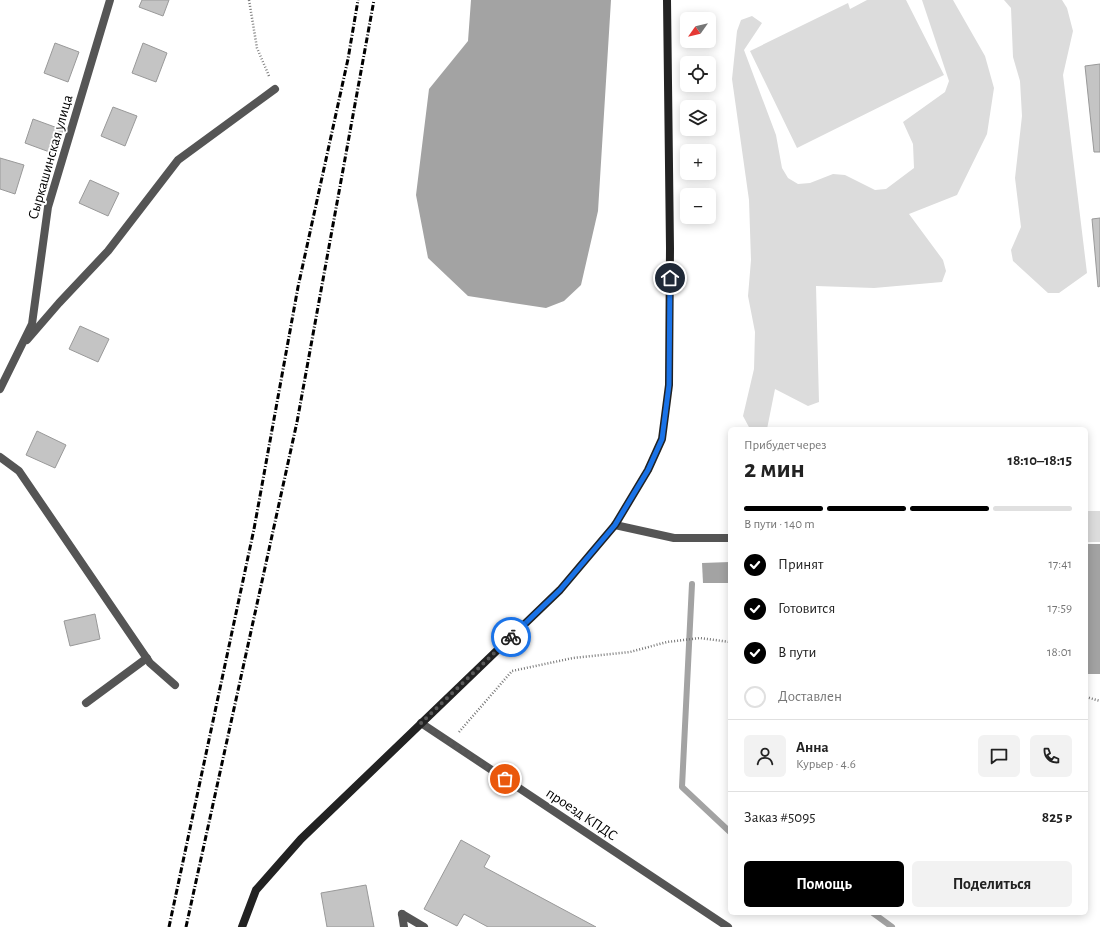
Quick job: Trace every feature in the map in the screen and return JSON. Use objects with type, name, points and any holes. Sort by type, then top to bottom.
[{"type":"street","name":"Сыркашинская улица","points":[[0,388],[32,324],[48,207],[110,0]]},
{"type":"street","points":[[242,927],[256,890],[301,838],[560,590],[615,525],[648,470],[662,439],[669,385],[670,248],[666,0]]},
{"type":"street","points":[[20,348],[59,303],[108,251],[178,160],[275,89]]},
{"type":"street","points":[[0,457],[19,471],[150,663],[175,685]]},
{"type":"street","points":[[615,525],[674,538],[728,538]]},
{"type":"street","points":[[86,703],[147,658]]},
{"type":"street","name":"проезд КПДС","points":[[421,723],[728,927]]},
{"type":"street","points":[[404,927],[402,914],[424,927]]},
{"type":"path","points":[[249,0],[257,48],[275,89]]},
{"type":"path","points":[[453,745],[460,730],[512,671],[573,658],[630,652],[667,642],[700,638],[728,642]]},
{"type":"path","points":[[1088,698],[1100,701]]},
{"type":"shaded area","points":[[471,0],[611,0],[598,211],[581,285],[564,301],[546,308],[468,296],[428,258],[416,195],[429,89],[468,41]]},
{"type":"shaded area","points":[[867,0],[906,0],[944,75],[797,148],[750,51],[848,3],[850,9]]},
{"type":"shaded area","points":[[922,0],[953,0],[985,56],[994,88],[987,134],[957,195],[909,214],[943,260],[946,271],[942,282],[874,288],[816,286],[819,402],[808,406],[775,389],[767,427],[749,427],[743,416],[754,369],[755,332],[748,296],[751,260],[749,200],[732,79],[737,31],[741,20],[752,16],[762,23],[744,50],[776,135],[782,168],[788,178],[798,184],[810,183],[833,174],[845,175],[875,190],[886,189],[914,168],[913,144],[903,122],[945,92],[949,81]]},
{"type":"shaded area","points":[[1004,0],[1062,0],[1067,8],[1073,31],[1063,75],[1087,273],[1059,293],[1048,293],[1013,261],[1011,250],[1021,227],[1015,178],[1022,116],[1020,81],[1013,57],[1011,8]]},
{"type":"shaded area","points":[[1088,511],[1100,511],[1100,542],[1088,542]]},
{"type":"shaded area","points":[[1088,544],[1100,544],[1100,674],[1088,674]]},
{"type":"shaded area","points":[[728,562],[728,583],[703,583],[702,563]]},
{"type":"building","points":[[142,0],[169,0],[163,16],[139,7]]},
{"type":"building","points":[[55,43],[79,52],[68,82],[44,73]]},
{"type":"building","points":[[143,43],[167,53],[156,82],[132,73]]},
{"type":"building","points":[[1100,64],[1100,152],[1094,152],[1085,66]]},
{"type":"building","points":[[113,107],[137,116],[125,146],[101,136]]},
{"type":"building","points":[[33,119],[63,130],[55,154],[25,143]]},
{"type":"building","points":[[0,158],[24,165],[15,194],[0,189]]},
{"type":"building","points":[[90,180],[119,193],[108,216],[79,203]]},
{"type":"building","points":[[1100,218],[1100,286],[1098,287],[1092,219]]},
{"type":"building","points":[[80,326],[109,339],[98,362],[69,349]]},
{"type":"building","points":[[37,431],[66,445],[55,468],[26,455]]},
{"type":"building","points":[[95,614],[100,639],[70,646],[64,621]]},
{"type":"building","points":[[461,840],[490,856],[484,867],[596,927],[488,927],[464,914],[457,926],[424,909]]},
{"type":"building","points":[[366,885],[374,927],[327,927],[321,893]]},
{"type":"waterway","points":[[692,584],[682,787],[728,830]]},
{"type":"waterway","points":[[876,915],[892,927]]},
{"type":"railway","points":[[169,927],[254,529],[298,287],[348,59],[358,0]]},
{"type":"railway","points":[[186,927],[297,422],[374,0]]},
{"type":"way so far","points":[[505,779],[421,723],[511,637]]},
{"type":"route","points":[[511,637],[560,590],[615,525],[648,470],[662,439],[669,385],[670,278]]}]
